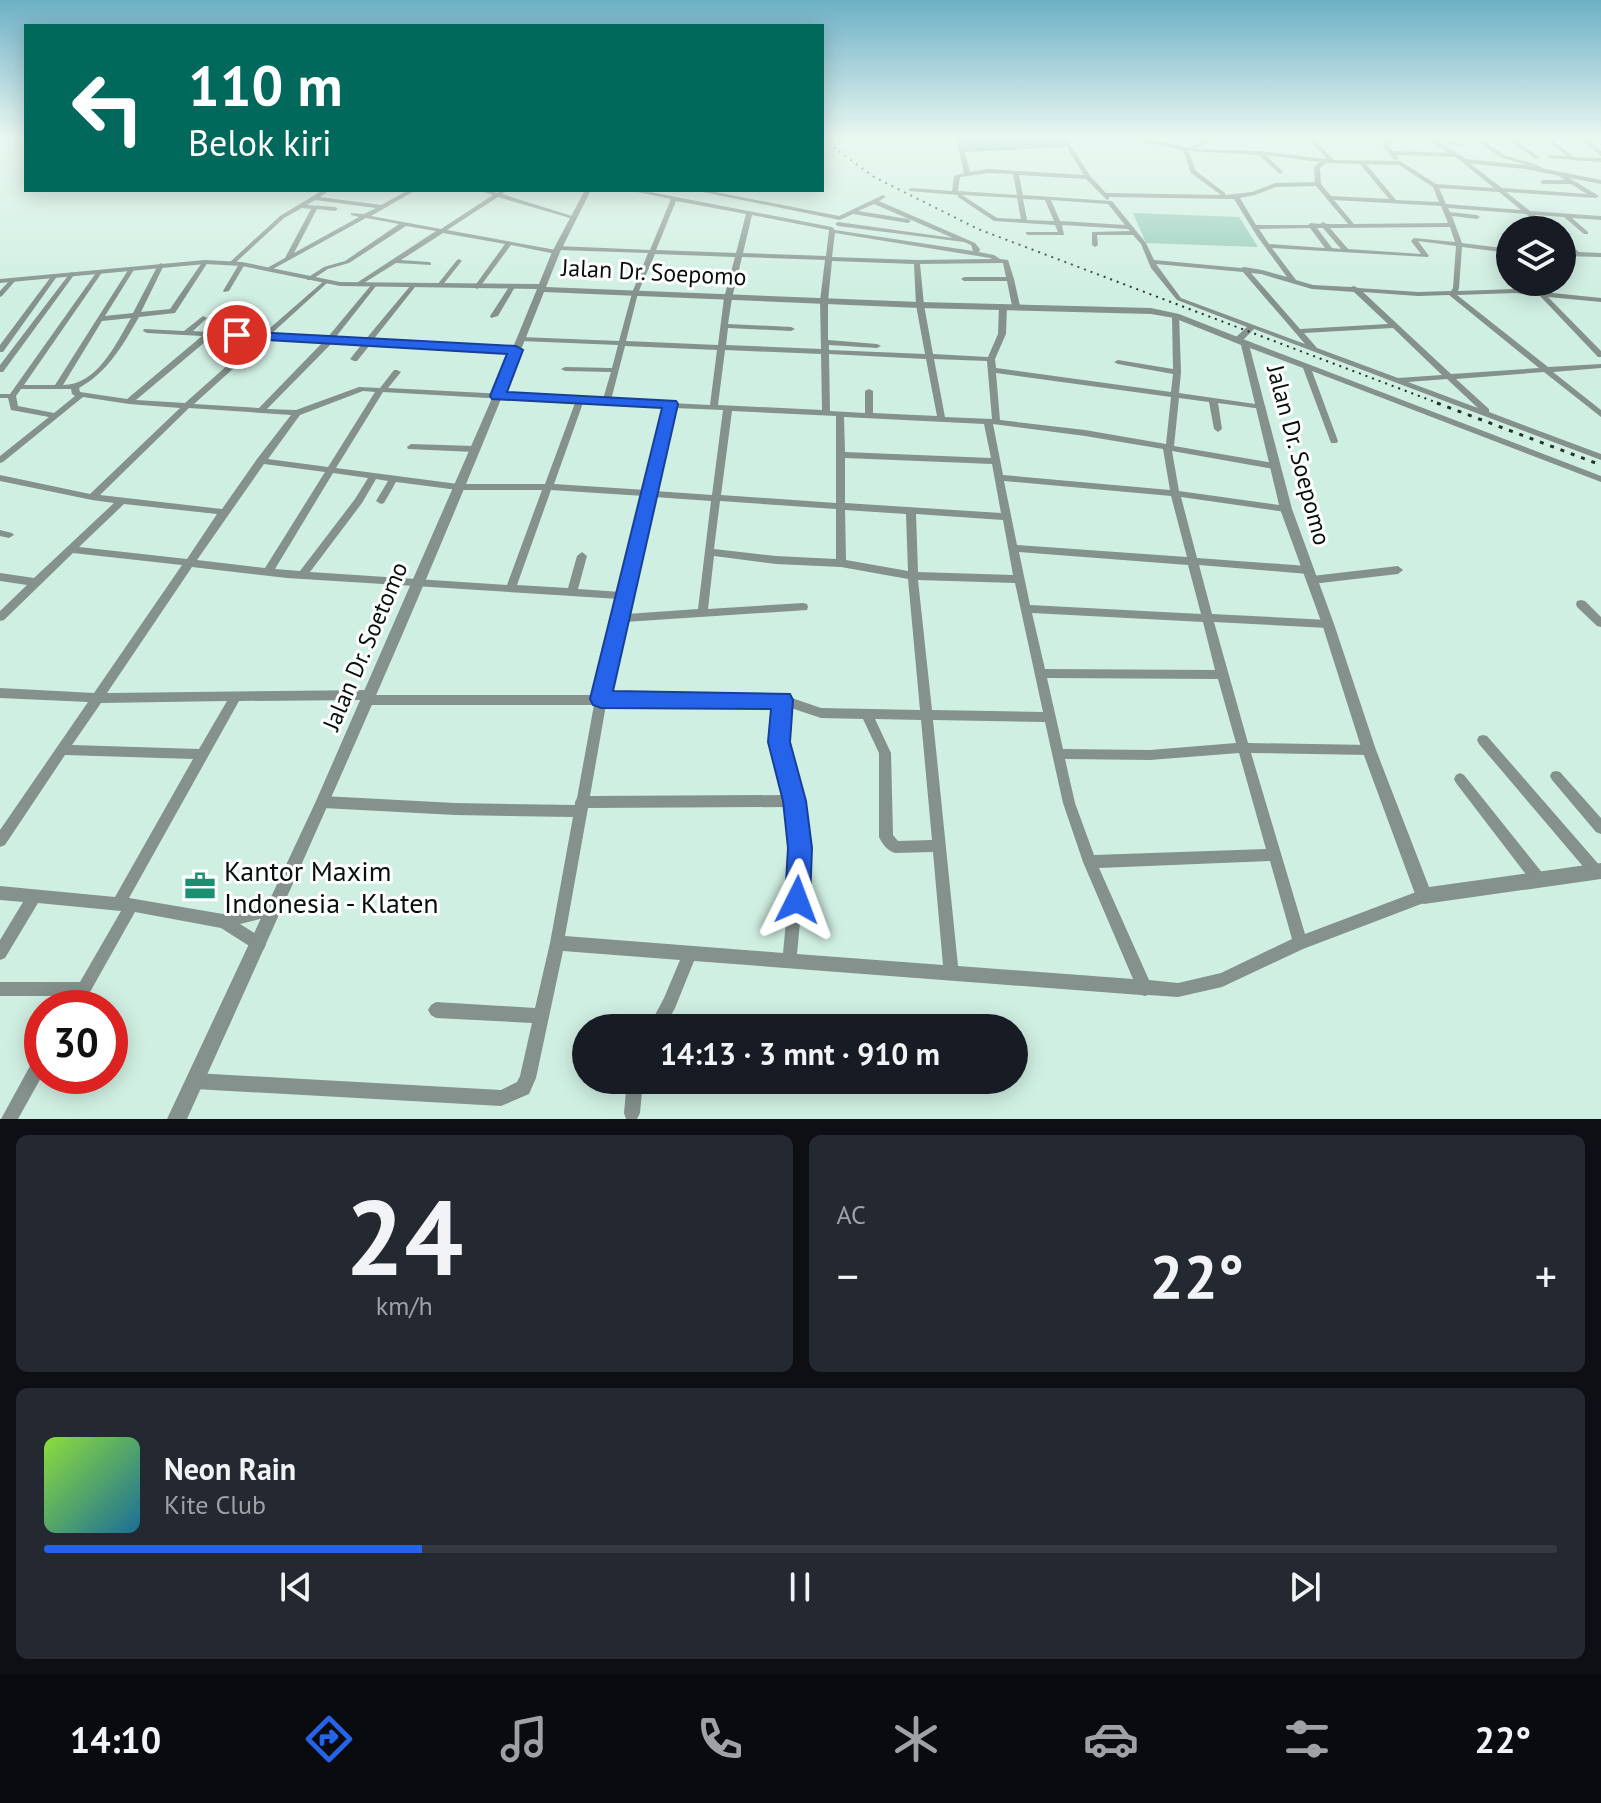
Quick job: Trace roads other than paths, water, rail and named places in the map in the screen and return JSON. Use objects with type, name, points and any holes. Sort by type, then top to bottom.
[{"type":"street","points":[[914,190],[1110,202]]},
{"type":"street","points":[[1020,190],[1024,220]]},
{"type":"street","points":[[1100,190],[1137,233],[1151,262],[1179,299],[1601,457]]},
{"type":"street","points":[[1218,190],[1225,195]]},
{"type":"street","points":[[1104,195],[1236,197],[1262,190]]},
{"type":"street","points":[[1323,190],[1352,225]]},
{"type":"street","points":[[1385,190],[1394,201]]},
{"type":"street","points":[[1437,190],[1459,243],[1456,288],[1452,294]]},
{"type":"street","points":[[1483,190],[1598,198]]},
{"type":"street","points":[[226,291],[237,263],[282,217],[323,192]]},
{"type":"street","points":[[269,269],[409,192]]},
{"type":"street","points":[[490,192],[572,217]]},
{"type":"street","points":[[357,285],[502,192]]},
{"type":"street","name":"Jalan Dr. Soetomo","points":[[177,1119],[323,802],[498,396],[557,250],[587,192]]},
{"type":"street","points":[[641,192],[835,225],[976,253],[998,261]]},
{"type":"street","points":[[697,201],[708,192],[835,225],[962,241]]},
{"type":"street","points":[[1503,192],[1532,216]]},
{"type":"street","points":[[957,194],[992,218],[1130,227]]},
{"type":"street","points":[[826,412],[824,301],[827,256],[835,225],[851,212],[883,197]]},
{"type":"street","points":[[1236,197],[1294,282]]},
{"type":"street","points":[[312,198],[383,207]]},
{"type":"street","points":[[1330,198],[1601,218]]},
{"type":"street","points":[[607,401],[635,293],[674,199]]},
{"type":"street","points":[[1028,233],[1061,235],[1048,200]]},
{"type":"street","points":[[873,201],[975,245],[976,253]]},
{"type":"street","points":[[298,206],[335,209]]},
{"type":"street","points":[[287,260],[315,207]]},
{"type":"street","points":[[851,212],[923,223]]},
{"type":"street","points":[[1563,213],[1586,233]]},
{"type":"street","points":[[353,214],[557,250],[827,256],[917,262],[1006,261],[1016,306]]},
{"type":"street","points":[[714,406],[728,298],[749,215]]},
{"type":"street","points":[[1255,227],[1477,221]]},
{"type":"street","points":[[309,279],[326,268],[347,262],[404,224]]},
{"type":"street","points":[[1323,224],[1346,251]]},
{"type":"street","points":[[1311,225],[1330,250]]},
{"type":"street","points":[[1095,245],[1094,233],[1137,233]]},
{"type":"street","points":[[1267,246],[1423,257],[1425,254],[1414,240],[1496,249]]},
{"type":"street","points":[[477,287],[509,243]]},
{"type":"street","points":[[1577,254],[1601,255]]},
{"type":"street","points":[[395,261],[429,264]]},
{"type":"street","points":[[439,286],[459,261]]},
{"type":"street","points":[[99,319],[167,313],[177,308],[205,262]]},
{"type":"street","points":[[917,262],[920,305],[941,418]]},
{"type":"street","points":[[1151,262],[1244,269],[1312,287],[1452,294],[1496,292]]},
{"type":"street","name":"Jalan Dr. Soepomo","points":[[0,281],[161,265],[237,263],[325,282],[357,285],[512,287],[728,298],[1151,311],[1176,316],[1242,342],[1262,407],[1286,509],[1369,750],[1424,896]]},
{"type":"street","points":[[0,460],[106,364],[161,265]]},
{"type":"street","points":[[57,387],[132,268]]},
{"type":"street","points":[[1244,269],[1315,350]]},
{"type":"street","points":[[52,415],[14,408],[12,396],[100,271]]},
{"type":"street","points":[[0,370],[72,274]]},
{"type":"street","points":[[0,350],[55,275]]},
{"type":"street","points":[[964,279],[1011,279]]},
{"type":"street","points":[[0,295],[13,280]]},
{"type":"street","points":[[92,497],[187,406],[325,282]]},
{"type":"street","points":[[262,409],[329,341],[374,285]]},
{"type":"street","points":[[354,359],[413,286]]},
{"type":"street","points":[[494,316],[512,287]]},
{"type":"street","points":[[1354,288],[1490,415]]},
{"type":"street","points":[[1452,294],[1601,414]]},
{"type":"street","points":[[1544,296],[1601,355]]},
{"type":"street","points":[[1562,296],[1601,300]]},
{"type":"street","points":[[1003,306],[1002,334],[991,359],[992,421],[1006,517],[1069,803],[1090,862],[1145,989]]},
{"type":"street","points":[[1176,316],[1177,372],[1169,446],[1175,493],[1242,748],[1300,943]]},
{"type":"street","points":[[129,402],[229,317]]},
{"type":"street","points":[[186,333],[203,318]]},
{"type":"street","points":[[725,326],[791,329]]},
{"type":"street","points":[[1299,331],[1393,326]]},
{"type":"street","points":[[1252,327],[1242,342],[1601,479]]},
{"type":"street","points":[[147,331],[370,342],[877,346]]},
{"type":"street","points":[[824,347],[929,357],[991,359]]},
{"type":"street","points":[[1118,362],[1177,372]]},
{"type":"street","points":[[1306,366],[1334,441]]},
{"type":"street","points":[[1395,380],[1601,366]]},
{"type":"street","points":[[565,369],[615,370]]},
{"type":"street","points":[[992,370],[1262,407]]},
{"type":"street","points":[[268,572],[381,390],[397,372]]},
{"type":"street","points":[[19,387],[57,387],[129,402],[297,413],[352,390],[381,390],[992,421],[1169,446],[1274,466]]},
{"type":"street","points":[[869,391],[869,414]]},
{"type":"street","points":[[0,396],[12,396]]},
{"type":"street","points":[[511,588],[580,400]]},
{"type":"street","points":[[1213,400],[1218,429]]},
{"type":"street","points":[[195,1081],[501,1098],[523,1088],[528,1078],[557,943],[601,699],[671,404]]},
{"type":"street","points":[[703,610],[728,407]]},
{"type":"street","points":[[0,841],[224,512],[297,413]]},
{"type":"street","points":[[840,413],[841,563]]},
{"type":"street","points":[[411,447],[474,449]]},
{"type":"street","points":[[841,455],[996,461]]},
{"type":"street","points":[[260,461],[458,487],[548,487],[715,501],[1006,517]]},
{"type":"street","points":[[303,574],[359,501],[373,477]]},
{"type":"street","points":[[0,478],[92,497],[224,512]]},
{"type":"street","points":[[999,478],[1175,493],[1286,509]]},
{"type":"street","points":[[381,501],[393,479]]},
{"type":"street","points":[[1,614],[122,500]]},
{"type":"street","points":[[911,513],[913,576],[951,971]]},
{"type":"street","points":[[1013,548],[1192,560],[1310,575],[1398,570]]},
{"type":"street","points":[[71,549],[268,572],[625,596]]},
{"type":"street","points":[[709,552],[776,560],[841,563],[913,576],[1019,579]]},
{"type":"street","points":[[572,593],[582,556]]},
{"type":"street","points":[[0,577],[35,582]]},
{"type":"street","points":[[1581,604],[1601,623]]},
{"type":"street","points":[[620,618],[703,610],[803,607]]},
{"type":"street","points":[[1027,609],[1328,624]]},
{"type":"street","points":[[1040,673],[1222,675]]},
{"type":"street","points":[[0,693],[97,698],[783,700],[814,712],[1050,717]]},
{"type":"street","points":[[0,989],[84,989],[125,904],[235,697]]},
{"type":"street","points":[[783,700],[779,742],[795,801],[800,848],[789,961]]},
{"type":"street","points":[[866,713],[885,753],[886,837],[889,843],[895,847],[939,846]]},
{"type":"street","points":[[1483,740],[1599,871]]},
{"type":"street","points":[[1058,754],[1150,755],[1242,748],[1369,750]]},
{"type":"street","points":[[61,750],[203,754]]},
{"type":"street","points":[[1556,776],[1601,828]]},
{"type":"street","points":[[1460,779],[1539,880]]},
{"type":"street","points":[[323,802],[455,809],[795,801]]},
{"type":"street","points":[[1090,862],[1273,855]]},
{"type":"street","points":[[557,943],[1178,990],[1222,980],[1300,943],[1424,896],[1599,871]]},
{"type":"street","points":[[0,893],[125,904],[223,921],[259,944]]},
{"type":"street","points":[[0,953],[35,896]]},
{"type":"street","points":[[223,921],[274,909]]},
{"type":"street","points":[[664,1014],[689,955]]},
{"type":"street","points":[[436,1010],[541,1016]]},
{"type":"street","points":[[9,1119],[24,1093]]},
{"type":"street","points":[[632,1113],[634,1094]]},
{"type":"railway","points":[[900,190],[978,229],[1443,405]]},
{"type":"railway","points":[[1437,403],[1601,465]]},
{"type":"place","name":"Kantor Maxim Indonesia - Klaten","points":[[200,886]]}]
